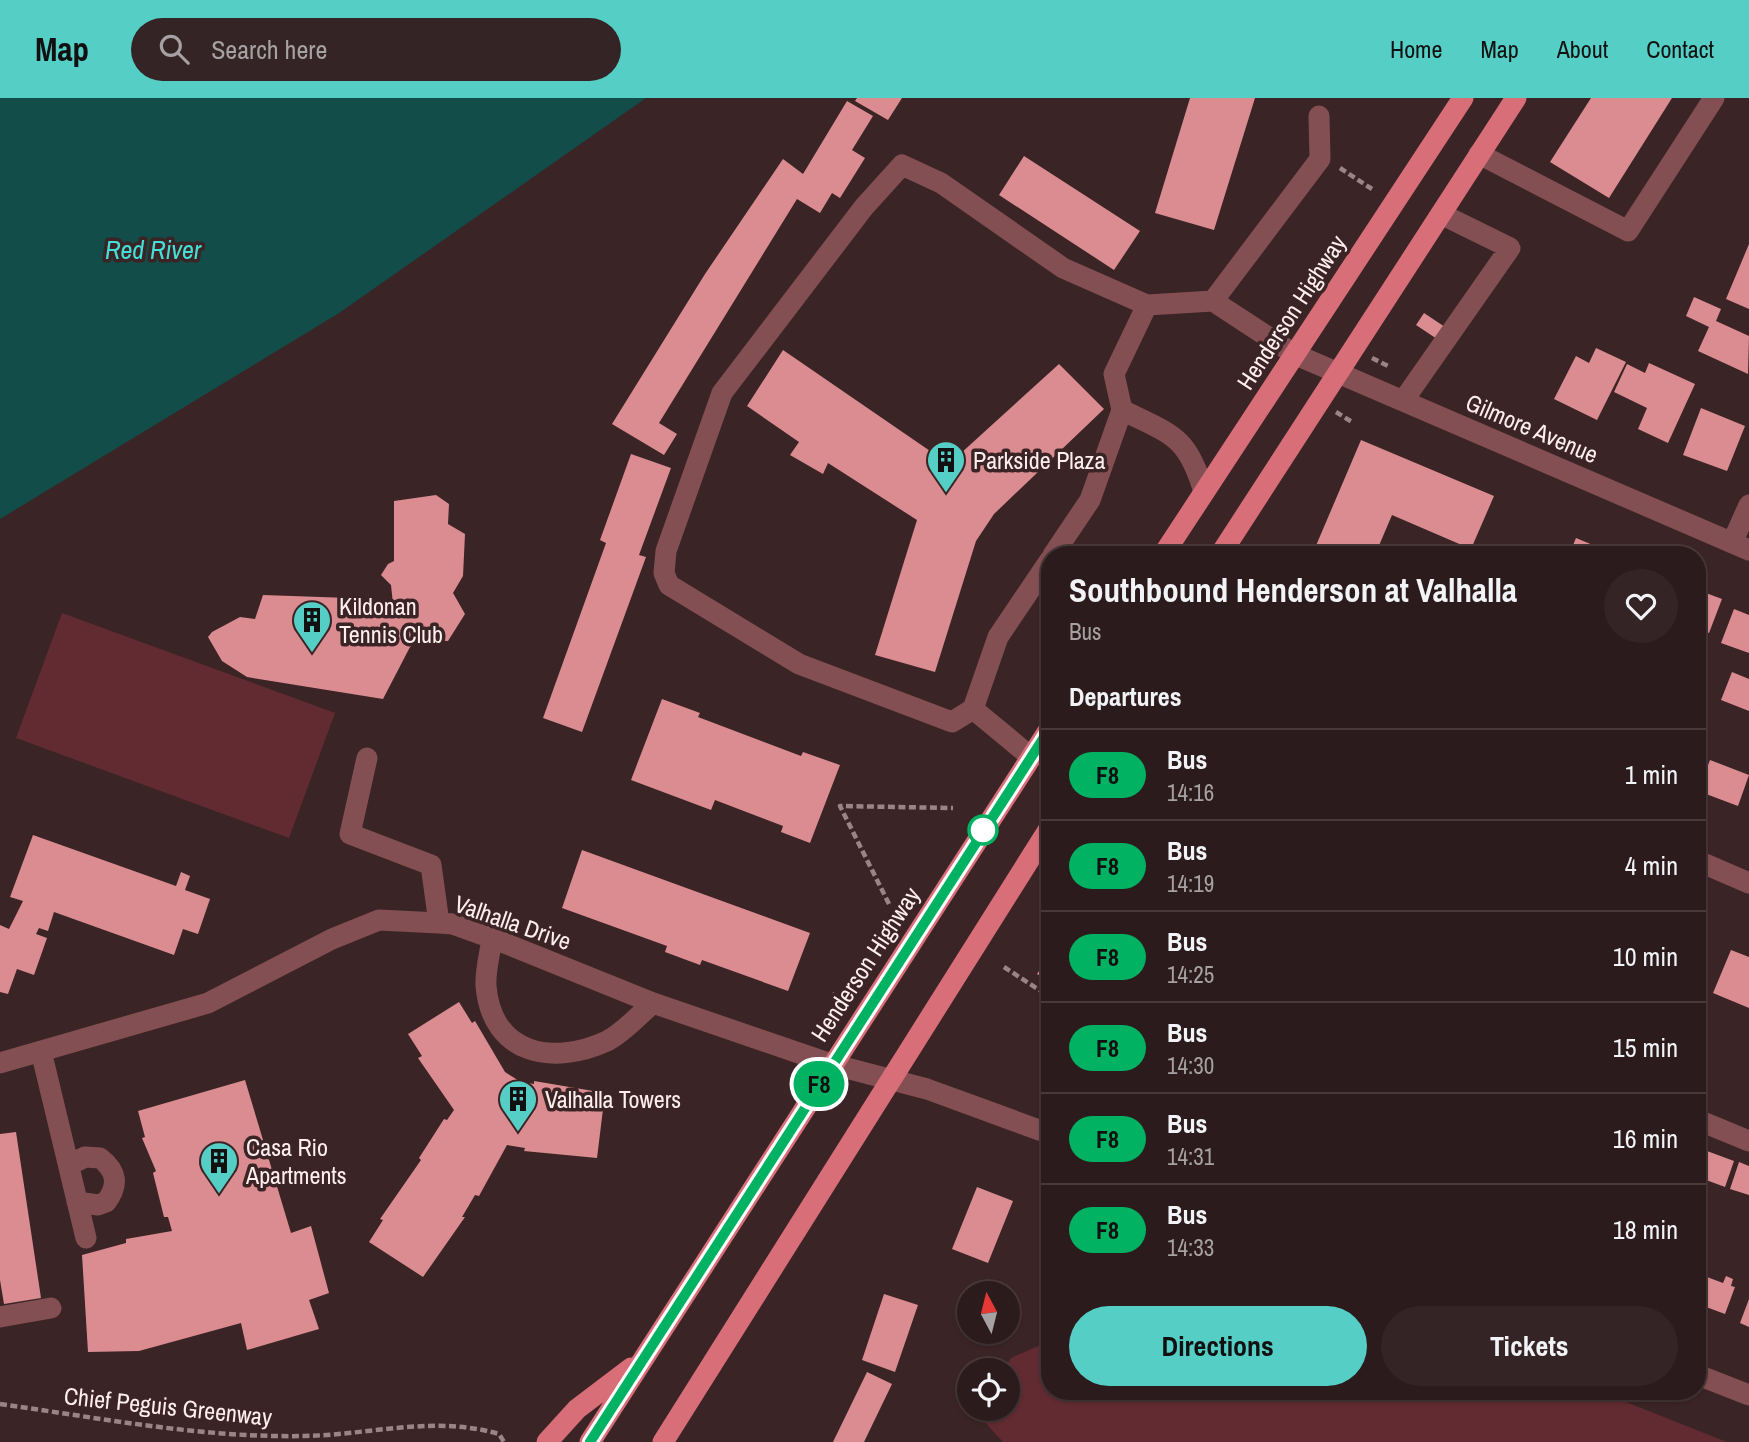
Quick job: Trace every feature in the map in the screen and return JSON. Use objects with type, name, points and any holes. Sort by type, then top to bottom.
[{"type":"main road","name":"Henderson Highway","points":[[1169,546],[1463,98]]},
{"type":"main road","points":[[1226,546],[1516,98]]},
{"type":"main road","name":"Henderson Highway","points":[[590,1442],[1041,742]]},
{"type":"main road","points":[[666,1439],[1041,841]]},
{"type":"main road","points":[[547,1442],[577,1409],[644,1359]]},
{"type":"street","points":[[1479,154],[1628,231],[1714,98]]},
{"type":"street","points":[[1041,573],[998,637],[973,709],[952,722],[799,664],[669,585],[664,573],[666,551],[722,393],[864,208],[902,165],[941,183],[1063,268],[1147,305],[1213,301],[1320,159],[1319,116]]},
{"type":"street","points":[[1403,401],[1510,248],[1441,214]]},
{"type":"street","name":"Gilmore Avenue","points":[[1213,301],[1294,354],[1741,546]]},
{"type":"street","points":[[1060,546],[1090,500],[1122,410],[1114,374],[1147,305]]},
{"type":"street","points":[[1122,410],[1170,434],[1185,446],[1195,463],[1204,492]]},
{"type":"street","points":[[1741,546],[1749,505]]},
{"type":"street","points":[[973,709],[1031,757]]},
{"type":"street","points":[[367,758],[350,834],[431,865],[439,923]]},
{"type":"street","points":[[1706,864],[1749,883]]},
{"type":"street","name":"Valhalla Drive","points":[[0,1063],[208,1003],[332,939],[379,920],[439,923],[453,924],[492,938],[653,1003],[831,1065],[927,1089],[1041,1131]]},
{"type":"street","points":[[492,938],[486,984],[489,1005],[500,1030],[525,1051],[572,1052],[609,1040],[653,1003]]},
{"type":"street","points":[[41,1051],[86,1238]]},
{"type":"street","points":[[1706,1123],[1749,1141]]},
{"type":"street","points":[[69,1165],[85,1157],[100,1158],[114,1172],[116,1185],[106,1202],[97,1205],[77,1202]]},
{"type":"street","points":[[0,1317],[51,1308]]},
{"type":"street","points":[[1706,1378],[1749,1395]]},
{"type":"path","points":[[1320,159],[1348,172],[1372,189]]},
{"type":"path","points":[[889,904],[840,806],[953,808]]},
{"type":"path","points":[[1004,967],[1041,991]]},
{"type":"path","points":[[832,994],[847,1002]]},
{"type":"path","name":"Chief Peguis Greenway","points":[[0,1404],[196,1432],[304,1436],[401,1426],[460,1426],[499,1434],[504,1442]]},
{"type":"shaded area","points":[[62,613],[335,713],[289,838],[16,738]]},
{"type":"shaded area","points":[[1041,1345],[1041,1400],[1621,1400],[1727,1442],[1003,1442],[984,1421],[1020,1421],[1020,1358],[1011,1358]]},
{"type":"water","name":"Red River","points":[[0,98],[646,98],[339,313],[0,519]]},
{"type":"building","points":[[857,98],[902,98],[888,120],[855,101]]},
{"type":"building","points":[[1190,98],[1255,98],[1214,230],[1155,213]]},
{"type":"building","points":[[1591,98],[1672,98],[1609,198],[1550,162]]},
{"type":"building","points":[[847,101],[873,116],[852,150],[865,158],[840,198],[832,193],[820,213],[797,199],[659,423],[677,434],[664,455],[612,424],[705,274],[783,159],[803,174]]},
{"type":"building","points":[[1024,156],[1140,231],[1114,270],[999,195]]},
{"type":"building","points":[[1749,244],[1749,309],[1726,299]]},
{"type":"building","points":[[1694,297],[1721,309],[1716,321],[1749,336],[1748,374],[1698,351],[1709,327],[1686,316]]},
{"type":"building","points":[[1424,313],[1451,331],[1443,343],[1416,325]]},
{"type":"building","points":[[1596,348],[1626,362],[1597,420],[1554,399],[1576,356],[1589,363]]},
{"type":"building","name":"Parkside Plaza","points":[[783,350],[949,464],[1059,364],[1104,409],[994,514],[976,541],[935,672],[875,655],[917,520],[828,463],[823,474],[790,455],[799,442],[747,406]]},
{"type":"building","points":[[1649,363],[1695,384],[1668,443],[1638,429],[1647,408],[1614,392],[1627,364],[1645,373]]},
{"type":"building","points":[[1701,408],[1745,426],[1727,471],[1683,455]]},
{"type":"building","points":[[1361,440],[1494,496],[1472,546],[1464,546],[1392,515],[1379,546],[1316,546]]},
{"type":"building","points":[[631,454],[671,468],[639,555],[646,557],[582,732],[543,718],[606,543],[600,540]]},
{"type":"building","name":"Kildonan Tennis Club","points":[[436,495],[449,504],[448,524],[465,534],[463,576],[453,593],[465,614],[448,641],[422,640],[410,647],[383,699],[247,677],[222,661],[208,637],[212,632],[240,617],[255,619],[263,595],[349,598],[370,617],[393,604],[391,585],[381,575],[388,564],[394,561],[394,501]]},
{"type":"building","points":[[1576,538],[1595,546],[1573,546]]},
{"type":"building","points":[[1706,593],[1722,599],[1709,633],[1706,632]]},
{"type":"building","points":[[1734,609],[1749,615],[1749,653],[1721,643]]},
{"type":"building","points":[[1732,672],[1749,679],[1749,711],[1721,700]]},
{"type":"building","points":[[662,699],[700,713],[698,717],[801,756],[803,752],[840,765],[810,843],[781,832],[783,826],[715,800],[711,810],[631,780]]},
{"type":"building","points":[[1710,760],[1749,775],[1738,806],[1706,794],[1706,770]]},
{"type":"building","points":[[33,835],[176,886],[181,872],[190,876],[185,890],[210,899],[198,934],[183,929],[174,955],[54,912],[48,931],[39,928],[36,934],[47,938],[34,975],[17,969],[8,994],[0,992],[0,925],[9,929],[23,901],[10,897]]},
{"type":"building","points":[[582,850],[810,933],[788,991],[702,960],[700,965],[665,952],[667,946],[562,908]]},
{"type":"building","points":[[1731,950],[1749,957],[1749,1008],[1713,993]]},
{"type":"building","name":"Valhalla Towers","points":[[459,1002],[472,1023],[475,1021],[505,1072],[521,1082],[534,1084],[534,1081],[605,1093],[597,1158],[524,1151],[525,1148],[507,1145],[479,1196],[475,1195],[462,1217],[465,1217],[423,1277],[369,1242],[383,1220],[380,1219],[421,1160],[419,1158],[444,1119],[447,1120],[454,1110],[418,1058],[422,1056],[408,1034]]},
{"type":"building","name":"Casa Rio Apartments","points":[[245,1080],[291,1233],[311,1226],[329,1293],[309,1300],[319,1329],[247,1350],[241,1323],[139,1351],[88,1352],[82,1255],[126,1243],[126,1239],[172,1231],[168,1217],[164,1217],[153,1173],[156,1171],[142,1138],[145,1137],[138,1111]]},
{"type":"building","points":[[16,1132],[41,1298],[4,1304],[0,1280],[0,1134]]},
{"type":"building","points":[[1707,1151],[1734,1161],[1725,1187],[1706,1180]]},
{"type":"building","points":[[1739,1162],[1749,1166],[1749,1195],[1730,1189]]},
{"type":"building","points":[[977,1187],[1013,1201],[988,1263],[952,1249]]},
{"type":"building","points":[[1726,1276],[1733,1279],[1731,1286],[1735,1287],[1725,1314],[1706,1307],[1707,1277],[1723,1283]]},
{"type":"building","points":[[884,1294],[918,1305],[895,1372],[862,1360]]},
{"type":"building","points":[[1749,1299],[1749,1327],[1740,1323]]},
{"type":"building","points":[[867,1372],[892,1384],[864,1442],[833,1442]]},
{"type":"bus line","name":"F8","points":[[590,1442],[1041,742]]},
{"type":"place","name":"Parkside Plaza","points":[[946,494]]},
{"type":"place","name":"Kildonan Tennis Club","points":[[312,654]]},
{"type":"place","name":"Valhalla Towers","points":[[518,1133]]},
{"type":"place","name":"Casa Rio Apartments","points":[[219,1195]]}]
